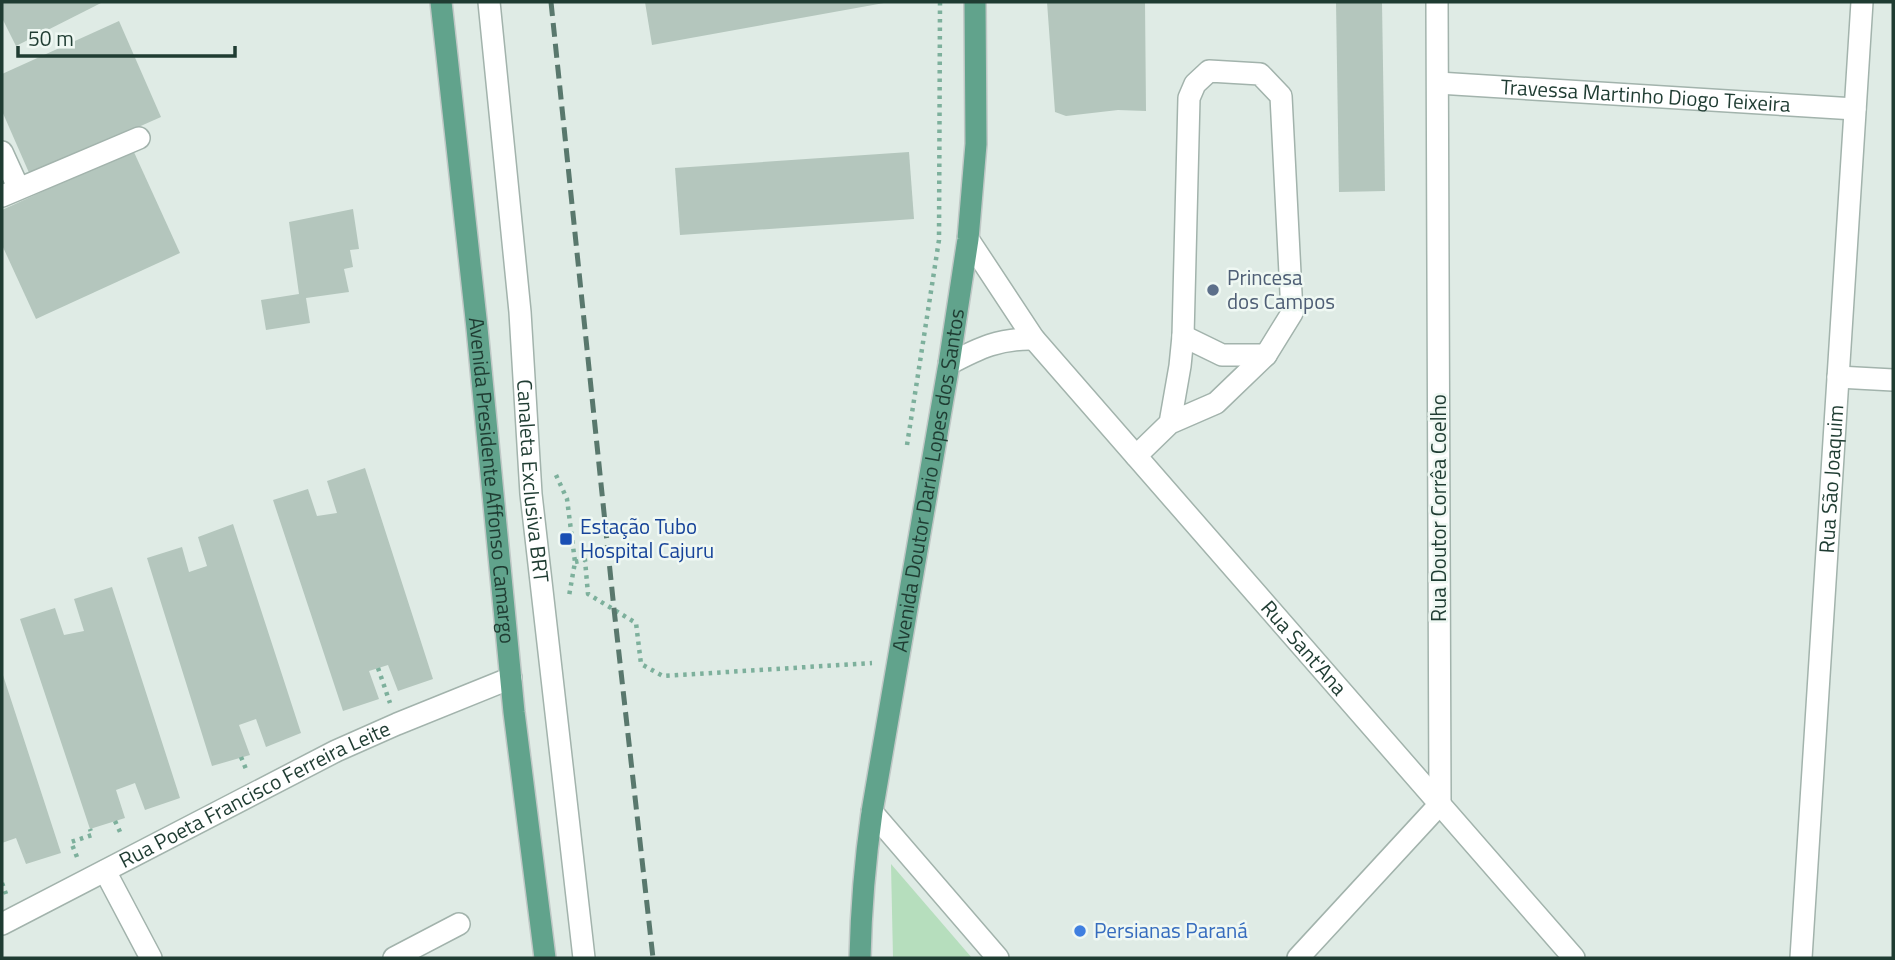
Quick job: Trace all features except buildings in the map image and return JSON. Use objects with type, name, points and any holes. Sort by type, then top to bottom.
[{"type":"main road","name":"Avenida Presidente Affonso Camargo","points":[[441,2],[477,328],[511,678],[545,958]]},
{"type":"main road","name":"Avenida Doutor Dario Lopes dos Santos","points":[[860,958],[865,865],[872,812],[968,239],[976,144],[975,2]]},
{"type":"street","name":"Canaleta Exclusiva BRT","points":[[489,2],[520,312],[531,494],[584,958]]},
{"type":"street","name":"Rua Doutor Corrêa Coelho","points":[[1437,2],[1440,804]]},
{"type":"street","name":"Rua São Joaquim","points":[[1801,958],[1862,2]]},
{"type":"street","points":[[1136,457],[1170,423],[1216,403],[1266,355],[1292,313],[1281,96],[1260,74],[1209,71],[1195,84],[1189,98],[1184,336],[1170,423]]},
{"type":"street","name":"Travessa Martinho Diogo Teixeira","points":[[1438,83],[1855,109]]},
{"type":"street","points":[[2,152],[10,191],[139,138]]},
{"type":"street","name":"Rua Sant'Ana","points":[[968,239],[1034,340],[1574,958]]},
{"type":"street","points":[[1184,336],[1222,355],[1266,355]]},
{"type":"street","points":[[949,364],[995,342],[1034,340]]},
{"type":"street","points":[[1838,377],[1893,380]]},
{"type":"street","name":"Rua Poeta Francisco Ferreira Leite","points":[[2,924],[336,751],[511,678]]},
{"type":"street","points":[[1298,958],[1440,804]]},
{"type":"street","points":[[872,812],[998,958]]},
{"type":"street","points":[[95,876],[151,958]]},
{"type":"street","points":[[394,958],[459,924]]},
{"type":"path","points":[[905,458],[939,240],[940,2]]},
{"type":"path","points":[[575,562],[585,560],[588,594],[636,623],[641,664],[663,676],[873,663]]},
{"type":"path","points":[[378,668],[397,724]]},
{"type":"path","points":[[90,829],[92,835],[71,842],[95,876]]},
{"type":"green space","points":[[891,864],[972,958],[893,958]]},
{"type":"railway","points":[[551,2],[653,958]]},
{"type":"place","name":"Princesa dos Campos","points":[[1213,290]]},
{"type":"place","name":"Estação Tubo Hospital Cajuru","points":[[566,539]]},
{"type":"place","name":"Persianas Paraná","points":[[1080,931]]}]
